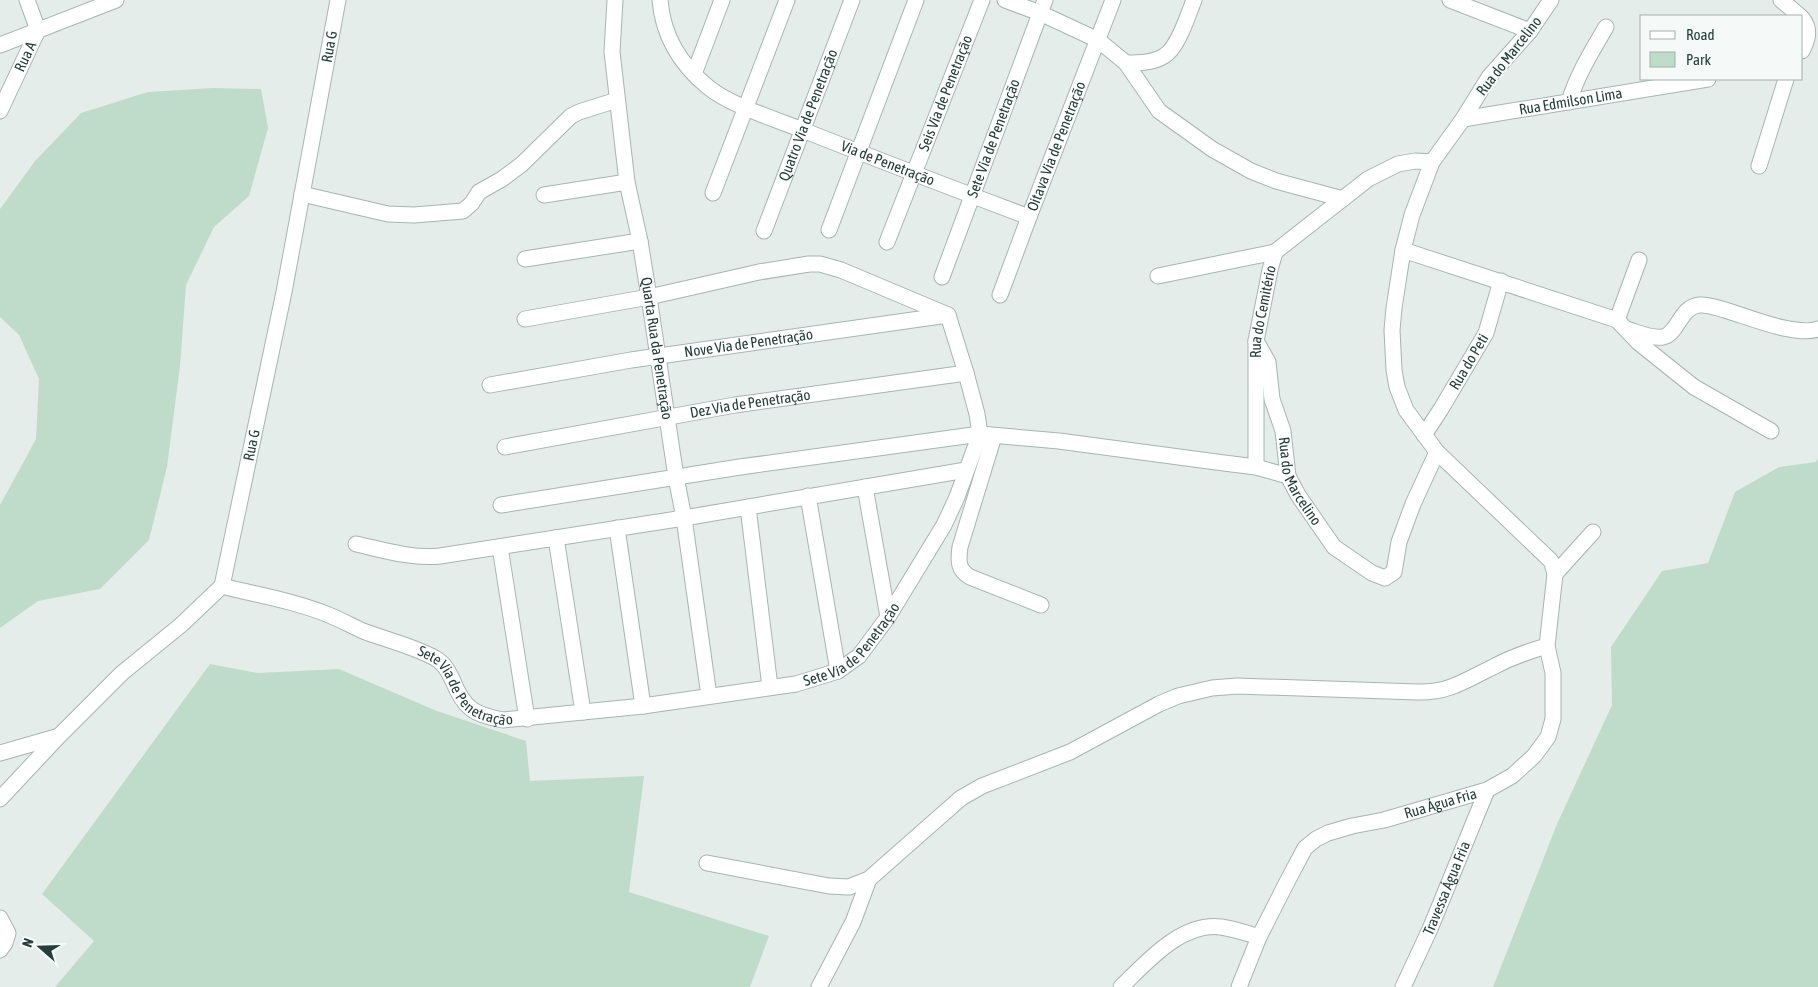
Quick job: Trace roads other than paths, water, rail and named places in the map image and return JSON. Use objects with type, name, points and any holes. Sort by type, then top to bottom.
[{"type":"street","name":"Rua A","points":[[0,111],[38,30],[27,0]]},
{"type":"street","points":[[0,45],[116,0]]},
{"type":"street","name":"Rua G","points":[[222,586],[280,312],[338,0]]},
{"type":"street","name":"Quarta Rua da Penetração","points":[[615,0],[612,52],[626,182],[640,241],[684,518],[709,696]]},
{"type":"street","name":"Via de Penetração","points":[[660,0],[665,30],[674,50],[709,89],[746,107],[914,174],[1029,217]]},
{"type":"street","points":[[694,74],[722,0]]},
{"type":"street","points":[[713,192],[787,0]]},
{"type":"street","name":"Quatro Via de Penetração","points":[[764,231],[852,0]]},
{"type":"street","points":[[829,230],[916,0]]},
{"type":"street","name":"Seis Via de Penetração","points":[[887,242],[982,0]]},
{"type":"street","points":[[1005,0],[1043,7],[1098,40],[1126,63],[1159,111],[1212,149],[1251,170],[1276,180],[1343,199]]},
{"type":"street","name":"Oitava Via de Penetração","points":[[1000,295],[1113,0]]},
{"type":"street","points":[[1126,63],[1142,63],[1166,55],[1175,44],[1194,0]]},
{"type":"street","points":[[1450,0],[1530,31]]},
{"type":"street","name":"Rua do Marcelino","points":[[1256,341],[1264,353],[1270,371],[1272,399],[1283,431],[1288,476],[1298,495],[1334,547],[1379,577],[1387,578],[1394,572],[1399,542],[1413,504],[1437,452],[1402,401],[1396,388],[1394,370],[1392,330],[1394,308],[1403,250],[1412,215],[1432,162],[1463,119],[1489,77],[1530,31],[1551,0]]},
{"type":"street","points":[[1780,0],[1799,15]]},
{"type":"street","name":"Sete Via de Penetração","points":[[942,277],[1043,7]]},
{"type":"street","points":[[1803,19],[1807,24],[1808,30],[1803,49]]},
{"type":"street","points":[[1569,102],[1587,59],[1606,27]]},
{"type":"street","name":"Rua Edmilson Lima","points":[[1463,119],[1702,80]]},
{"type":"street","points":[[1759,166],[1786,80]]},
{"type":"street","points":[[302,194],[388,214],[414,215],[463,210],[472,203],[479,192],[502,180],[522,164],[571,116],[617,100]]},
{"type":"street","name":"Rua do Cemitério","points":[[1256,467],[1256,341],[1275,252],[1368,179],[1387,168],[1415,161],[1432,162]]},
{"type":"street","points":[[544,194],[626,182]]},
{"type":"street","points":[[525,260],[640,241]]},
{"type":"street","points":[[1403,250],[1502,281],[1622,324],[1645,335],[1664,337],[1669,334],[1686,312],[1692,307],[1699,305],[1717,308],[1787,329],[1802,332],[1818,330]]},
{"type":"street","points":[[1158,276],[1275,252]]},
{"type":"street","points":[[1622,324],[1639,260]]},
{"type":"street","points":[[525,319],[649,297],[788,266],[820,264],[858,276],[948,315],[977,414],[987,435],[958,562],[961,571],[970,577],[1041,605]]},
{"type":"street","name":"Rua do Peti","points":[[1424,435],[1486,333],[1502,281]]},
{"type":"street","name":"Nove Via de Penetração","points":[[490,385],[631,360],[948,315]]},
{"type":"street","points":[[1622,324],[1659,360],[1694,387],[1771,430]]},
{"type":"street","name":"Dez Via de Penetração","points":[[505,447],[735,405],[966,373]]},
{"type":"street","points":[[501,505],[676,477],[987,435],[1059,442],[1256,467],[1288,476]]},
{"type":"street","name":"Sete Via de Penetração","points":[[222,586],[328,614],[362,631],[425,653],[437,659],[447,668],[462,701],[472,711],[483,716],[503,720],[643,706],[796,684],[838,671],[859,656],[888,618],[944,525],[957,497],[966,470],[987,435]]},
{"type":"street","points":[[1437,452],[1544,554],[1552,563],[1555,574]]},
{"type":"street","points":[[356,544],[408,555],[430,557],[684,518],[966,470]]},
{"type":"street","points":[[865,487],[888,618]]},
{"type":"street","points":[[808,496],[838,671]]},
{"type":"street","points":[[748,507],[770,687]]},
{"type":"street","points":[[617,528],[643,706]]},
{"type":"street","points":[[1555,574],[1594,532]]},
{"type":"street","points":[[556,538],[583,712]]},
{"type":"street","points":[[500,547],[527,719]]},
{"type":"street","name":"Rua Água Fria","points":[[1239,987],[1259,937],[1305,848],[1316,839],[1328,833],[1352,826],[1384,820],[1486,790],[1512,776],[1534,756],[1548,737],[1553,719],[1553,673],[1548,646],[1555,574]]},
{"type":"street","points":[[0,799],[58,736],[122,673],[181,625],[222,586]]},
{"type":"street","points":[[707,863],[840,888],[849,887],[870,879],[961,798],[982,786],[1070,752],[1115,729],[1148,709],[1178,696],[1212,688],[1237,686],[1438,692],[1459,685],[1508,660],[1548,646]]},
{"type":"street","points":[[0,753],[58,736]]},
{"type":"street","name":"Travessa Água Fria","points":[[1403,987],[1430,929],[1486,790]]},
{"type":"street","points":[[819,987],[853,922],[870,879]]},
{"type":"street","points":[[0,918],[8,933],[5,943],[0,950]]},
{"type":"street","points":[[1121,987],[1158,953],[1177,938],[1190,932],[1220,927],[1259,937]]}]
